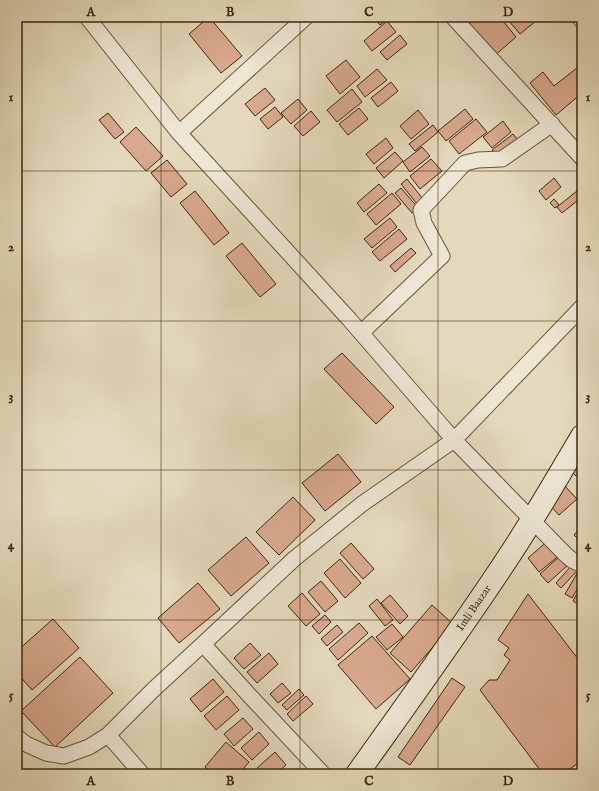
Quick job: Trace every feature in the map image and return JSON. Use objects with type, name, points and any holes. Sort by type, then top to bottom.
[{"type":"main road","name":"Imli Baazar","points":[[357,774],[468,616],[532,520],[582,436]]},
{"type":"street","points":[[86,17],[179,133],[361,333],[454,440],[565,554],[572,560],[582,565]]},
{"type":"street","points":[[179,133],[306,17]]},
{"type":"street","points":[[452,17],[582,158]]},
{"type":"street","points":[[579,17],[582,21]]},
{"type":"street","points":[[361,333],[442,256],[424,223],[421,210],[465,164],[478,160],[502,159],[552,124]]},
{"type":"street","points":[[17,737],[26,744],[46,753],[64,756],[89,747],[108,735],[154,689],[294,559],[362,504],[454,440],[582,307]]},
{"type":"street","points":[[203,644],[323,774]]},
{"type":"street","points":[[108,735],[142,774]]},
{"type":"building","points":[[209,17],[242,56],[221,73],[189,34]]},
{"type":"building","points":[[390,17],[380,25],[374,18]]},
{"type":"building","points":[[476,17],[500,17],[516,37],[493,57],[467,25]]},
{"type":"building","points":[[511,17],[541,17],[520,34],[508,20]]},
{"type":"building","points":[[387,21],[396,32],[372,51],[364,41]]},
{"type":"building","points":[[400,35],[407,44],[387,60],[380,52]]},
{"type":"building","points":[[346,60],[360,77],[340,94],[326,76]]},
{"type":"building","points":[[582,64],[582,93],[556,115],[530,83],[543,72],[554,86]]},
{"type":"building","points":[[377,69],[387,80],[365,97],[357,86]]},
{"type":"building","points":[[391,82],[398,91],[378,107],[371,98]]},
{"type":"building","points":[[265,88],[275,100],[255,116],[245,104]]},
{"type":"building","points":[[352,89],[362,102],[337,122],[327,110]]},
{"type":"building","points":[[298,99],[307,110],[291,124],[281,113]]},
{"type":"building","points":[[275,107],[283,117],[268,129],[260,119]]},
{"type":"building","points":[[359,108],[368,119],[348,135],[339,124]]},
{"type":"building","points":[[465,109],[473,119],[446,141],[438,131]]},
{"type":"building","points":[[418,110],[429,124],[411,139],[400,126]]},
{"type":"building","points":[[311,111],[320,122],[303,136],[294,126]]},
{"type":"building","points":[[108,113],[124,132],[115,139],[99,120]]},
{"type":"building","points":[[476,119],[487,132],[459,154],[449,141]]},
{"type":"building","points":[[503,121],[511,132],[492,148],[483,137]]},
{"type":"building","points":[[433,125],[438,132],[415,151],[409,144]]},
{"type":"building","points":[[136,127],[163,156],[146,171],[120,142]]},
{"type":"building","points":[[513,134],[518,140],[498,157],[492,150]]},
{"type":"building","points":[[386,138],[393,148],[374,164],[366,154]]},
{"type":"building","points":[[422,147],[430,156],[410,172],[403,162]]},
{"type":"building","points":[[395,152],[403,161],[384,178],[376,168]]},
{"type":"building","points":[[431,159],[442,171],[420,189],[410,176]]},
{"type":"building","points":[[167,160],[187,184],[171,197],[151,173]]},
{"type":"building","points":[[554,178],[561,187],[546,200],[539,191]]},
{"type":"building","points":[[407,179],[423,199],[417,204],[401,184]]},
{"type":"building","points":[[379,184],[387,193],[364,212],[357,203]]},
{"type":"building","points":[[401,188],[418,208],[412,213],[395,193]]},
{"type":"building","points":[[195,191],[229,233],[214,245],[180,203]]},
{"type":"building","points":[[577,191],[582,197],[562,213],[557,207]]},
{"type":"building","points":[[392,193],[401,204],[376,225],[367,214]]},
{"type":"building","points":[[554,199],[559,205],[555,208],[550,203]]},
{"type":"building","points":[[390,218],[397,227],[372,248],[364,239]]},
{"type":"building","points":[[399,229],[407,239],[380,261],[372,252]]},
{"type":"building","points":[[242,243],[276,284],[260,297],[226,256]]},
{"type":"building","points":[[411,248],[416,253],[395,272],[390,266]]},
{"type":"building","points":[[342,353],[394,407],[376,424],[324,369]]},
{"type":"building","points":[[338,454],[361,482],[325,511],[302,483]]},
{"type":"building","points":[[582,455],[582,471],[576,476],[568,468]]},
{"type":"building","points":[[563,484],[577,499],[559,515],[545,500]]},
{"type":"building","points":[[293,497],[315,520],[279,555],[256,532]]},
{"type":"building","points":[[581,527],[582,528],[582,543],[574,535]]},
{"type":"building","points":[[246,537],[269,563],[231,596],[208,570]]},
{"type":"building","points":[[549,540],[561,554],[539,572],[528,558]]},
{"type":"building","points":[[351,543],[374,569],[363,579],[340,553]]},
{"type":"building","points":[[561,555],[569,564],[548,583],[540,574]]},
{"type":"building","points":[[340,559],[361,583],[345,598],[324,573]]},
{"type":"building","points":[[572,565],[578,570],[561,588],[556,583]]},
{"type":"building","points":[[579,570],[582,572],[582,581],[572,598],[565,594]]},
{"type":"building","points":[[321,581],[338,601],[325,612],[308,592]]},
{"type":"building","points":[[198,583],[220,609],[179,643],[158,618]]},
{"type":"building","points":[[582,584],[582,600],[579,605],[573,601]]},
{"type":"building","points":[[302,593],[320,614],[306,626],[288,606]]},
{"type":"building","points":[[528,594],[582,664],[582,760],[563,774],[543,774],[480,690],[489,680],[497,680],[510,660],[504,655],[509,648],[498,640]]},
{"type":"building","points":[[390,595],[408,616],[400,624],[381,603]]},
{"type":"building","points":[[377,599],[393,620],[385,626],[369,606]]},
{"type":"building","points":[[432,605],[453,624],[411,672],[390,653]]},
{"type":"building","points":[[325,615],[331,622],[319,634],[312,626]]},
{"type":"building","points":[[53,619],[79,648],[32,690],[17,673],[17,651]]},
{"type":"building","points":[[359,623],[368,633],[338,660],[329,649]]},
{"type":"building","points":[[392,624],[403,637],[387,650],[376,637]]},
{"type":"building","points":[[337,625],[343,632],[327,646],[321,639]]},
{"type":"building","points":[[372,636],[410,679],[376,709],[338,665]]},
{"type":"building","points":[[250,643],[261,655],[244,669],[234,658]]},
{"type":"building","points":[[269,653],[278,664],[257,683],[247,672]]},
{"type":"building","points":[[80,657],[113,693],[55,747],[21,711]]},
{"type":"building","points":[[452,678],[465,687],[410,765],[398,757]]},
{"type":"building","points":[[213,679],[224,692],[201,712],[190,699]]},
{"type":"building","points":[[282,683],[291,693],[278,703],[270,694]]},
{"type":"building","points":[[299,689],[304,695],[287,710],[282,705]]},
{"type":"building","points":[[227,696],[239,710],[216,730],[204,716]]},
{"type":"building","points":[[306,696],[313,704],[293,721],[287,714]]},
{"type":"building","points":[[243,718],[253,729],[234,746],[224,734]]},
{"type":"building","points":[[259,732],[269,744],[252,760],[241,748]]},
{"type":"building","points":[[226,742],[249,762],[239,774],[213,774],[205,767]]},
{"type":"building","points":[[275,752],[286,765],[276,774],[263,774],[257,768]]},
{"type":"building","points":[[287,769],[291,774],[281,774]]}]
